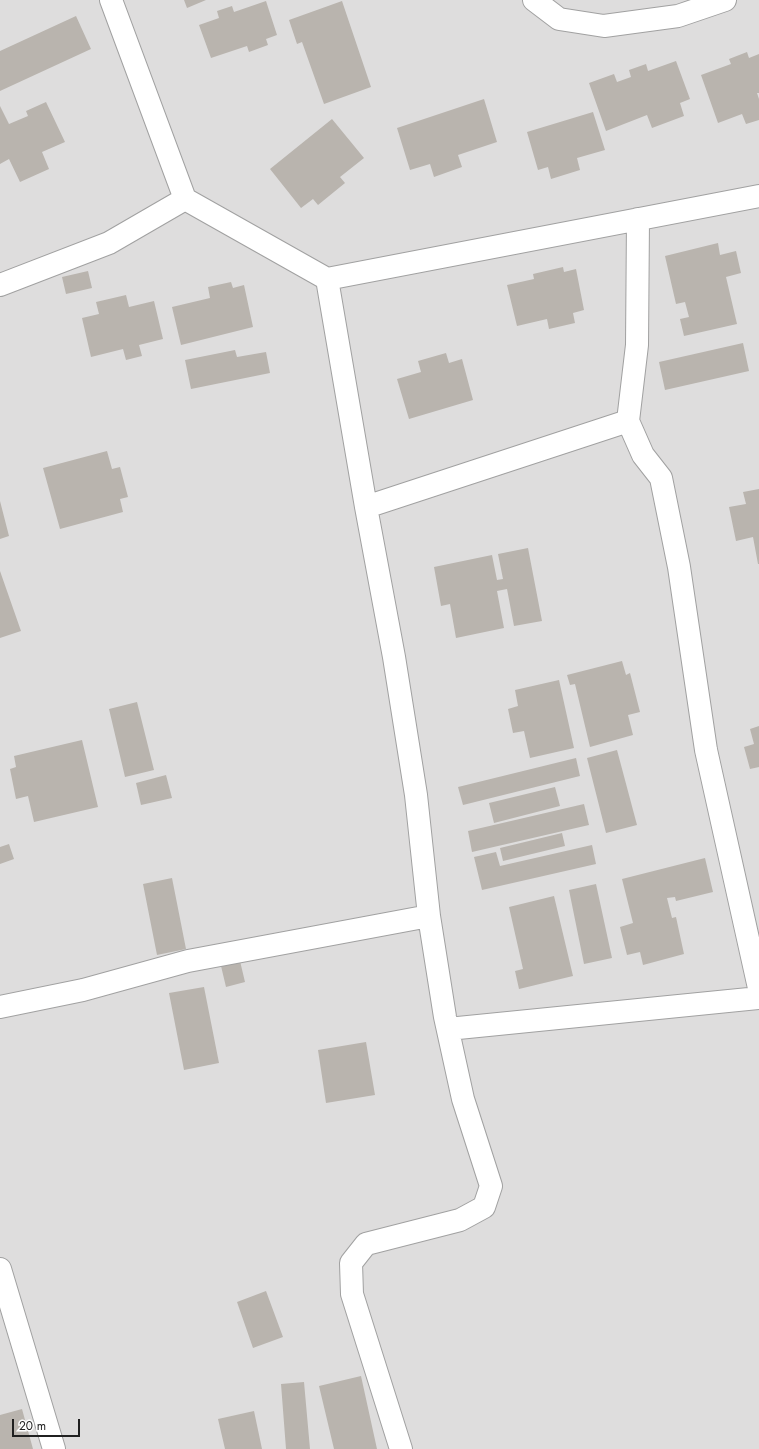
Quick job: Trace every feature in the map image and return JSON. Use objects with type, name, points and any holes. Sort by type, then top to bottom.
[{"type":"street","points":[[112,0],[185,199],[327,279],[759,196]]},
{"type":"street","points":[[534,0],[559,19],[604,26],[678,16],[725,0]]},
{"type":"street","points":[[0,285],[109,243],[185,199]]},
{"type":"street","points":[[638,219],[637,345],[628,422],[644,455],[661,478],[679,567],[706,750],[759,988]]},
{"type":"street","points":[[327,279],[366,507],[394,657],[416,795],[429,916],[448,1028],[464,1099],[491,1186],[484,1207],[460,1220],[366,1244],[351,1263],[352,1294],[401,1449]]},
{"type":"street","points":[[366,507],[628,422]]},
{"type":"street","points":[[0,1007],[83,990],[188,961],[429,916]]},
{"type":"street","points":[[448,1028],[759,998]]},
{"type":"street","points":[[0,1269],[54,1449]]},
{"type":"shaded area","points":[[0,0],[759,0],[759,1449],[0,1449]]},
{"type":"building","points":[[184,0],[206,0],[187,8]]},
{"type":"building","points":[[266,1],[277,35],[266,39],[268,45],[249,52],[247,46],[211,58],[199,25],[219,18],[217,11],[232,6],[234,12]]},
{"type":"building","points":[[342,1],[371,87],[324,104],[302,42],[297,44],[289,20]]},
{"type":"building","points":[[76,16],[91,49],[0,91],[0,51]]},
{"type":"building","points":[[747,52],[749,58],[759,54],[759,93],[757,93],[759,99],[759,120],[746,124],[742,114],[718,123],[701,75],[731,64],[729,59]]},
{"type":"building","points":[[676,61],[690,99],[680,103],[684,116],[652,128],[647,115],[606,131],[589,83],[614,74],[617,82],[631,77],[629,70],[646,64],[648,71]]},
{"type":"building","points":[[484,99],[497,142],[458,155],[462,167],[434,177],[430,164],[410,170],[397,128]]},
{"type":"building","points":[[46,102],[65,142],[42,152],[49,169],[20,182],[9,159],[0,164],[0,106],[9,124],[28,116],[26,111]]},
{"type":"building","points":[[593,112],[605,150],[577,158],[580,170],[551,179],[548,167],[538,170],[527,132]]},
{"type":"building","points":[[332,119],[364,158],[340,177],[345,183],[318,205],[313,199],[301,208],[270,169]]},
{"type":"building","points":[[718,243],[720,255],[736,251],[741,273],[726,277],[737,324],[684,336],[680,319],[689,317],[685,302],[676,304],[665,256]]},
{"type":"building","points":[[563,267],[564,272],[576,269],[584,310],[573,313],[575,323],[549,329],[547,319],[517,326],[507,285],[534,279],[533,274]]},
{"type":"building","points":[[88,271],[92,288],[66,294],[62,277]]},
{"type":"building","points":[[231,282],[233,288],[244,285],[253,327],[181,345],[172,307],[210,298],[208,287]]},
{"type":"building","points":[[126,295],[129,307],[154,301],[163,339],[139,345],[142,356],[126,360],[123,349],[91,357],[82,318],[99,314],[96,302]]},
{"type":"building","points":[[743,343],[749,371],[665,390],[659,362]]},
{"type":"building","points":[[235,350],[237,357],[266,352],[270,373],[191,389],[185,360]]},
{"type":"building","points":[[446,353],[449,363],[462,359],[473,400],[409,419],[397,379],[421,372],[418,361]]},
{"type":"building","points":[[107,451],[112,469],[120,467],[128,497],[120,499],[123,512],[60,529],[43,468]]},
{"type":"building","points":[[759,489],[758,564],[753,537],[736,541],[729,507],[746,504],[743,492]]},
{"type":"building","points":[[0,501],[9,536],[0,539]]},
{"type":"building","points":[[528,548],[542,621],[514,626],[507,589],[497,591],[504,628],[456,638],[450,604],[441,606],[434,567],[492,555],[497,580],[503,579],[498,554]]},
{"type":"building","points":[[0,571],[21,631],[0,638]]},
{"type":"building","points":[[622,661],[626,675],[630,673],[640,712],[628,715],[633,735],[590,747],[575,684],[570,685],[567,675]]},
{"type":"building","points":[[559,680],[574,748],[530,758],[524,731],[513,733],[508,709],[518,706],[515,690]]},
{"type":"building","points":[[137,702],[154,770],[125,777],[109,709]]},
{"type":"building","points":[[759,726],[759,767],[750,769],[744,747],[754,744],[750,729]]},
{"type":"building","points":[[82,740],[98,807],[34,822],[28,796],[16,799],[10,769],[16,767],[14,756]]},
{"type":"building","points":[[617,750],[637,825],[606,833],[587,758]]},
{"type":"building","points":[[576,758],[580,776],[463,805],[458,787]]},
{"type":"building","points":[[166,775],[172,798],[141,805],[136,783]]},
{"type":"building","points":[[555,787],[560,806],[494,823],[489,803]]},
{"type":"building","points":[[584,804],[589,825],[472,852],[468,831]]},
{"type":"building","points":[[562,833],[565,846],[503,861],[500,848]]},
{"type":"building","points":[[9,844],[14,859],[0,864],[0,847]]},
{"type":"building","points":[[592,845],[596,864],[482,890],[474,857],[496,852],[500,866]]},
{"type":"building","points":[[705,858],[713,892],[676,901],[675,897],[667,898],[672,918],[676,917],[684,954],[643,965],[640,952],[627,955],[620,927],[633,923],[622,879]]},
{"type":"building","points":[[172,878],[186,949],[157,955],[143,884]]},
{"type":"building","points":[[596,884],[612,958],[584,964],[569,890]]},
{"type":"building","points":[[554,896],[573,976],[519,989],[515,971],[523,969],[509,907]]},
{"type":"building","points":[[240,961],[245,982],[226,987],[221,966]]},
{"type":"building","points":[[204,987],[219,1063],[184,1070],[169,993]]},
{"type":"building","points":[[366,1042],[375,1095],[326,1103],[318,1050]]},
{"type":"building","points":[[266,1291],[283,1337],[253,1348],[237,1302]]},
{"type":"building","points":[[361,1376],[377,1449],[334,1449],[319,1386]]},
{"type":"building","points":[[304,1382],[310,1449],[286,1449],[281,1384]]},
{"type":"building","points":[[22,1409],[33,1449],[0,1449],[0,1415]]},
{"type":"building","points":[[254,1411],[262,1449],[225,1449],[218,1419]]}]
